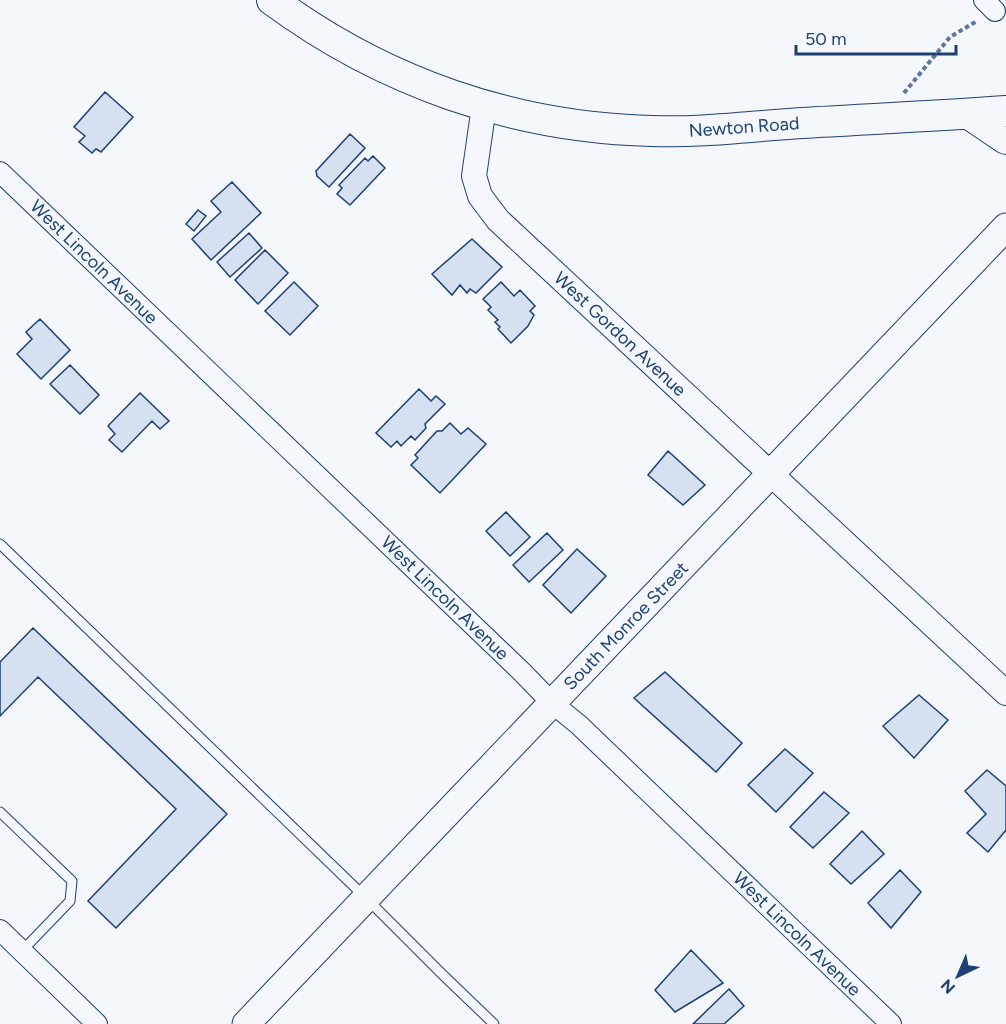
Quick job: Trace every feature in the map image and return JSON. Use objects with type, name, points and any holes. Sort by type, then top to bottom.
[{"type":"main road","points":[[272,0],[323,35],[385,69],[417,83],[484,106]]},
{"type":"main road","name":"Newton Road","points":[[484,106],[517,115],[585,127],[654,131],[689,131],[1006,111]]},
{"type":"main road","points":[[969,114],[1006,139]]},
{"type":"main road","name":"South Monroe Street","points":[[246,1024],[1006,227]]},
{"type":"street","name":"West Gordon Avenue","points":[[484,106],[474,176],[480,196],[498,220],[1006,693]]},
{"type":"street","name":"West Lincoln Avenue","points":[[0,172],[552,703],[579,725],[891,1024]]},
{"type":"street","points":[[0,930],[97,1024]]},
{"type":"lane","points":[[0,544],[366,897],[494,1024]]},
{"type":"lane","points":[[0,812],[72,881],[70,902],[22,951]]},
{"type":"path","points":[[883,118],[950,36],[989,6]]},
{"type":"building","points":[[105,92],[133,117],[101,152],[96,149],[92,153],[79,142],[85,136],[74,127]]},
{"type":"building","points":[[350,134],[365,148],[329,187],[317,176],[316,171]]},
{"type":"building","points":[[373,156],[385,168],[350,205],[337,194],[342,188],[339,185],[365,158],[368,161]]},
{"type":"building","points":[[232,182],[261,213],[211,260],[192,239],[221,212],[211,201]]},
{"type":"building","points":[[198,210],[206,216],[194,231],[186,224]]},
{"type":"building","points":[[249,233],[262,248],[230,277],[217,262]]},
{"type":"building","points":[[472,239],[502,267],[476,293],[470,289],[467,293],[460,285],[452,295],[432,274]]},
{"type":"building","points":[[265,250],[288,273],[258,304],[235,280]]},
{"type":"building","points":[[294,282],[318,306],[290,335],[265,311]]},
{"type":"building","points":[[501,282],[514,296],[520,290],[535,306],[530,311],[534,315],[528,326],[511,343],[498,329],[500,327],[495,322],[498,320],[488,310],[491,307],[483,299]]},
{"type":"building","points":[[40,319],[70,350],[41,379],[17,354],[32,339],[26,332]]},
{"type":"building","points":[[70,365],[99,395],[80,414],[50,384]]},
{"type":"building","points":[[419,389],[431,401],[436,396],[445,404],[425,424],[426,428],[415,440],[411,436],[401,446],[397,441],[391,447],[376,433]]},
{"type":"building","points":[[140,393],[169,421],[160,429],[152,421],[122,452],[109,440],[115,434],[108,426]]},
{"type":"building","points":[[450,423],[461,434],[468,428],[486,444],[440,493],[411,465],[418,458],[415,455],[437,431],[442,431]]},
{"type":"building","points":[[668,451],[705,485],[683,505],[648,475]]},
{"type":"building","points":[[506,512],[530,537],[510,556],[486,531]]},
{"type":"building","points":[[547,533],[563,550],[529,582],[513,565]]},
{"type":"building","points":[[577,549],[606,576],[571,613],[543,585]]},
{"type":"building","points":[[33,628],[227,814],[116,928],[88,901],[176,809],[38,677],[0,716],[0,662]]},
{"type":"building","points":[[665,672],[742,743],[716,772],[634,698]]},
{"type":"building","points":[[919,695],[948,720],[914,758],[883,726]]},
{"type":"building","points":[[785,749],[813,773],[776,812],[748,785]]},
{"type":"building","points":[[987,770],[1006,786],[1006,830],[988,852],[967,833],[986,814],[965,791]]},
{"type":"building","points":[[824,792],[849,813],[813,848],[790,827]]},
{"type":"building","points":[[862,831],[884,854],[851,884],[830,864]]},
{"type":"building","points":[[900,870],[921,892],[891,928],[868,903]]},
{"type":"building","points":[[691,950],[723,983],[675,1012],[655,990]]},
{"type":"building","points":[[729,989],[744,1006],[724,1024],[693,1024]]}]
